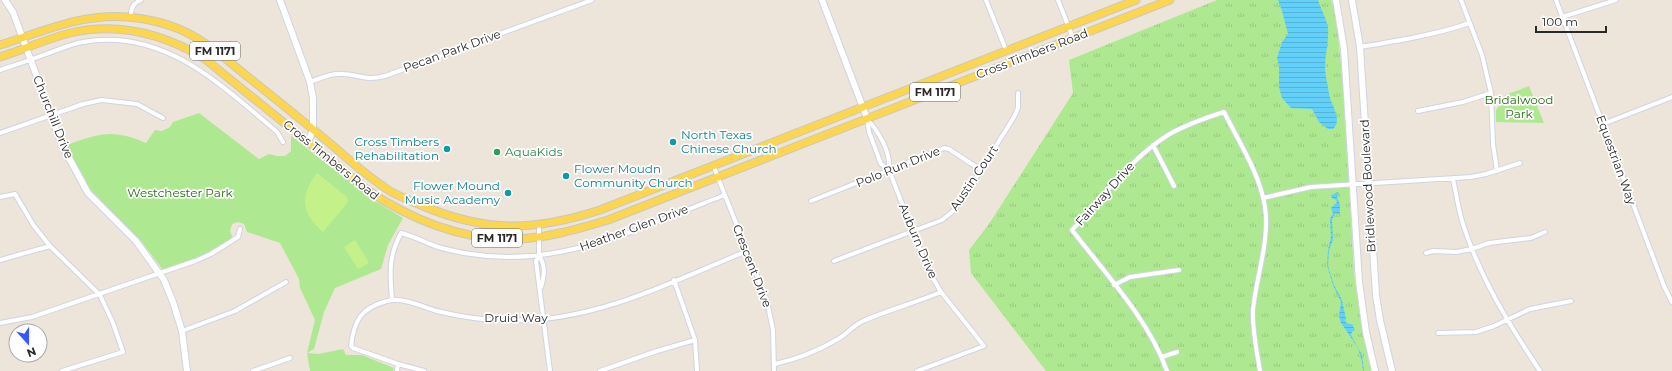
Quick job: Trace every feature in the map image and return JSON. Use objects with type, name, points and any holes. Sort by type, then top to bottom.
[{"type":"main road","name":"Churchill Drive","points":[[5,0],[13,12],[62,145],[88,193],[136,241],[160,274],[173,302],[182,331],[187,371]]},
{"type":"main road","points":[[280,0],[310,82],[313,98],[313,130],[308,142]]},
{"type":"main road","name":"Auburn Drive","points":[[822,0],[867,118]]},
{"type":"main road","name":"Cross Timbers Road","points":[[0,45],[62,24],[84,19],[112,16],[158,22],[173,27],[202,41],[372,178],[391,191],[434,210],[474,223],[513,227],[575,218],[600,210],[1134,0]]},
{"type":"main road","name":"Cross Timbers Road","points":[[0,57],[68,34],[96,29],[112,29],[157,36],[191,51],[208,62],[366,189],[386,203],[431,224],[479,237],[516,239],[539,237],[580,229],[608,220],[1170,0]]},
{"type":"main road","name":"Bridlewood Boulevard","points":[[1336,0],[1344,49],[1352,184],[1362,303],[1375,371]]},
{"type":"main road","name":"Bridlewood Boulevard","points":[[1352,0],[1360,47],[1376,295],[1380,320],[1392,371]]},
{"type":"main road","points":[[208,62],[215,51]]},
{"type":"street","points":[[131,18],[131,8],[134,4],[141,0]]},
{"type":"street","name":"Pecan Park Drive","points":[[310,82],[338,74],[345,74],[366,79],[385,76],[592,0]]},
{"type":"street","points":[[986,0],[1006,50]]},
{"type":"street","points":[[1058,0],[1073,38]]},
{"type":"street","points":[[1461,0],[1482,56],[1491,93],[1493,144],[1497,171]]},
{"type":"street","name":"Equestrian Way","points":[[1556,0],[1661,280],[1672,302]]},
{"type":"street","points":[[1562,17],[1616,0]]},
{"type":"street","points":[[1360,47],[1428,35],[1470,23]]},
{"type":"street","points":[[0,70],[82,42],[122,40],[155,48],[182,58],[208,75],[277,132],[283,142]]},
{"type":"street","name":"Austin Court","points":[[834,261],[942,220],[952,212],[981,170],[1014,117],[1018,108],[1018,93]]},
{"type":"street","points":[[1418,111],[1463,102],[1491,93]]},
{"type":"street","points":[[1603,124],[1672,97]]},
{"type":"street","points":[[0,133],[83,104],[102,100],[137,104],[163,118]]},
{"type":"street","name":"Fairway Drive","points":[[1167,371],[1162,358],[1140,318],[1072,230],[1135,161],[1153,145],[1181,128],[1224,112],[1257,179],[1263,198]]},
{"type":"street","name":"Auburn Drive","points":[[867,118],[869,132],[881,164],[889,170]]},
{"type":"street","name":"Auburn Drive","points":[[867,118],[877,130],[890,161],[889,170],[927,268],[941,292],[984,346],[917,371]]},
{"type":"street","points":[[1153,145],[1174,186]]},
{"type":"street","name":"Polo Run Drive","points":[[811,201],[944,148],[949,149],[981,170]]},
{"type":"street","points":[[1260,371],[1253,318],[1266,222],[1263,198],[1304,188],[1453,179],[1486,174],[1520,163]]},
{"type":"street","name":"Crescent Drive","points":[[713,165],[767,300],[774,338],[774,371]]},
{"type":"street","points":[[1453,179],[1461,219],[1490,290],[1506,320],[1540,371]]},
{"type":"street","points":[[0,197],[14,194],[34,226],[50,246],[100,295],[113,323],[123,352],[62,371]]},
{"type":"street","name":"Heather Glen Drive","points":[[392,300],[389,274],[391,259],[401,233],[438,247],[470,254],[509,258],[539,256],[572,251],[596,244],[725,195]]},
{"type":"street","points":[[539,224],[539,256],[536,261],[550,371]]},
{"type":"street","points":[[0,324],[32,316],[100,295],[196,262],[212,254],[238,236],[240,229]]},
{"type":"street","points":[[1426,253],[1434,251],[1456,252],[1472,249],[1489,243],[1531,238],[1545,232]]},
{"type":"street","points":[[0,260],[50,246]]},
{"type":"street","name":"Druid Way","points":[[398,364],[351,346],[352,332],[359,317],[371,307],[392,300],[408,302],[436,311],[462,316],[498,320],[544,319],[610,305],[747,251]]},
{"type":"street","points":[[1114,285],[1125,278],[1135,275],[1179,270]]},
{"type":"street","points":[[674,280],[695,340],[697,371]]},
{"type":"street","points":[[182,331],[235,310],[286,282]]},
{"type":"street","points":[[774,364],[791,360],[825,346],[840,338],[850,328],[863,321],[941,292]]},
{"type":"street","points":[[1438,333],[1476,332],[1535,308],[1571,301]]},
{"type":"street","points":[[600,371],[695,340]]},
{"type":"street","points":[[1162,358],[1177,352]]},
{"type":"street","points":[[253,371],[290,358]]},
{"type":"street","points":[[397,371],[398,364],[424,371]]},
{"type":"green space","points":[[1217,0],[1331,0],[1335,10],[1344,91],[1354,273],[1365,342],[1373,371],[1046,371],[971,273],[969,250],[989,224],[1073,93],[1069,60]]},
{"type":"green space","name":"Bridalwood Park","points":[[1529,86],[1544,123],[1496,122],[1496,110],[1505,95]]},
{"type":"green space","name":"Westchester Park","points":[[199,113],[259,159],[269,154],[285,156],[291,151],[291,136],[375,201],[403,218],[388,245],[381,269],[335,288],[324,312],[314,349],[307,353],[315,320],[300,288],[299,279],[280,243],[247,232],[244,224],[238,222],[232,224],[230,231],[232,236],[231,239],[197,258],[163,270],[141,241],[90,189],[77,168],[67,145],[98,135],[106,134],[124,136],[146,143],[155,130],[162,131],[170,127],[173,122]]},
{"type":"green space","points":[[317,173],[347,197],[348,202],[323,232],[310,218],[305,204],[311,181]]},
{"type":"green space","points":[[355,240],[369,263],[358,269],[344,247]]},
{"type":"green space","points":[[343,349],[346,355],[362,355],[394,368],[393,371],[310,371],[307,353],[318,354]]},
{"type":"water","points":[[1278,0],[1318,0],[1328,29],[1325,70],[1330,98],[1337,117],[1336,125],[1333,129],[1328,129],[1319,122],[1312,109],[1291,108],[1282,98],[1279,87],[1279,66],[1277,58],[1282,42],[1288,34]]},
{"type":"water","points":[[1338,192],[1339,194],[1337,198],[1340,205],[1340,215],[1336,213],[1332,219],[1333,240],[1329,250],[1328,266],[1334,285],[1342,300],[1346,319],[1345,321],[1348,324],[1352,324],[1355,330],[1351,335],[1362,355],[1364,371],[1358,348],[1341,323],[1339,316],[1341,302],[1333,285],[1327,265],[1328,250],[1331,237],[1330,219],[1333,213],[1331,208],[1337,202],[1331,195]]},
{"type":"place","name":"North Texas Chinese Church","points":[[673,142]]},
{"type":"place","name":"Cross Timbers Rehabilitation","points":[[447,149]]},
{"type":"place","name":"AquaKids","points":[[497,152]]},
{"type":"place","name":"Flower Moudn Community Church","points":[[566,176]]},
{"type":"place","name":"Flower Mound Music Academy","points":[[508,193]]}]
